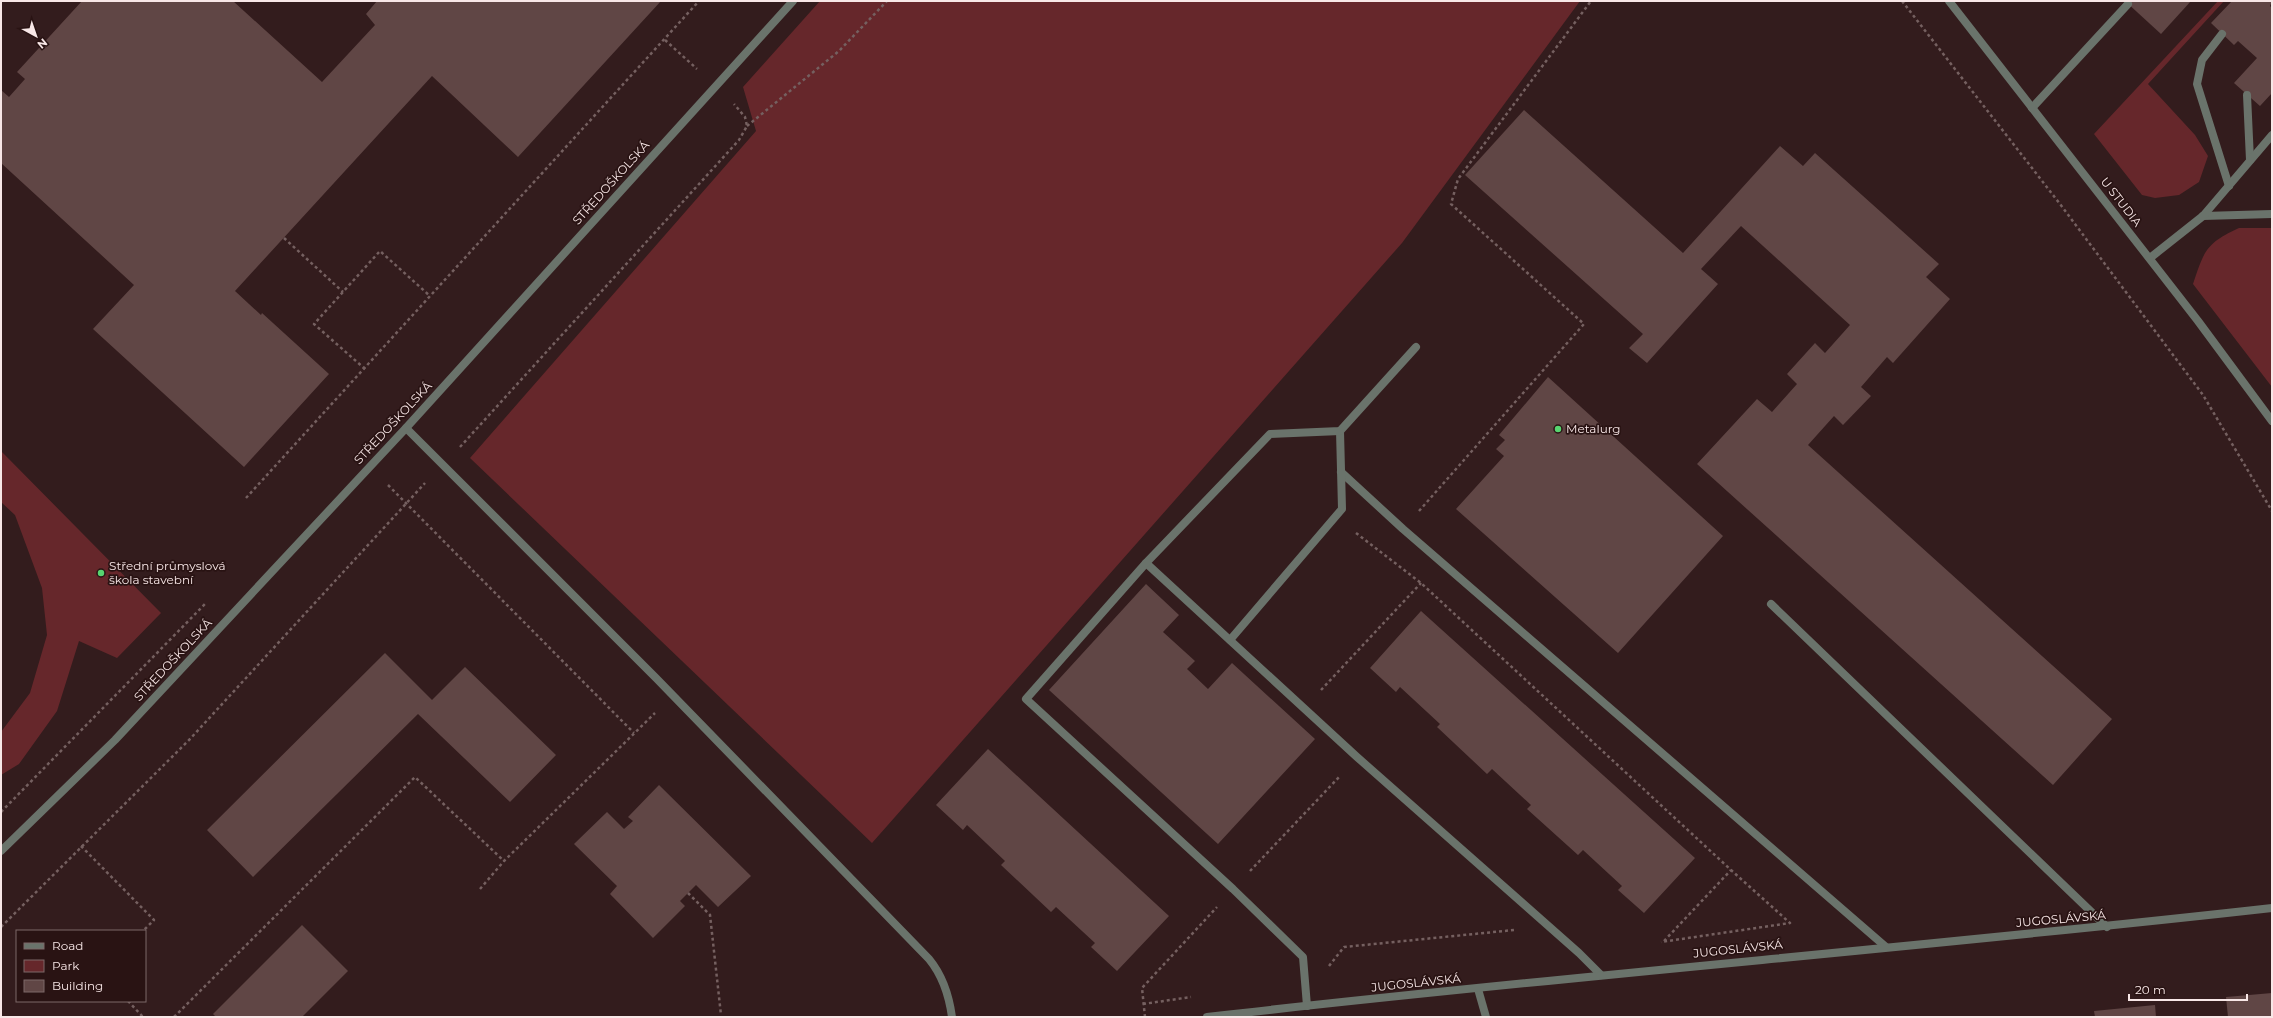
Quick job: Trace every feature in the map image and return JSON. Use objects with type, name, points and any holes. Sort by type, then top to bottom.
[{"type":"street","name":"STŘEDOŠKOLSKÁ","points":[[1,851],[115,740],[406,428],[793,1]]},
{"type":"street","name":"U STUDIA","points":[[1949,1],[2150,258],[2272,421]]},
{"type":"street","points":[[2032,108],[2128,4]]},
{"type":"street","points":[[2222,34],[2202,60],[2197,84],[2229,186]]},
{"type":"street","points":[[2247,95],[2250,160]]},
{"type":"street","points":[[2150,258],[2203,216],[2272,135]]},
{"type":"street","points":[[2203,216],[2272,214]]},
{"type":"street","points":[[1230,640],[1342,508],[1340,431],[1416,347]]},
{"type":"street","points":[[406,428],[645,667],[929,959],[942,978],[949,998],[952,1017]]},
{"type":"street","points":[[1307,1006],[1304,957],[1026,699],[1146,563],[1270,434],[1340,431]]},
{"type":"street","points":[[1341,472],[1403,529],[1886,947]]},
{"type":"street","points":[[1146,563],[1601,974]]},
{"type":"street","points":[[1771,604],[2107,927]]},
{"type":"street","name":"JUGOSLÁVSKÁ","points":[[1207,1017],[1601,974],[2107,927],[2272,908]]},
{"type":"street","points":[[1478,988],[1486,1017]]},
{"type":"path","points":[[246,498],[699,1]]},
{"type":"path","points":[[1,927],[190,739],[406,502],[443,465],[739,140],[747,126],[839,51],[887,1]]},
{"type":"path","points":[[1403,529],[1584,324],[1451,204],[1458,179],[1591,1]]},
{"type":"path","points":[[1902,1],[2060,204],[2203,396],[2272,511]]},
{"type":"path","points":[[665,40],[740,109],[745,117],[747,126]]},
{"type":"path","points":[[284,238],[343,292]]},
{"type":"path","points":[[365,369],[314,324],[380,251],[430,296]]},
{"type":"path","points":[[368,467],[406,502],[634,733]]},
{"type":"path","points":[[1335,516],[1421,583],[1790,923],[1655,943]]},
{"type":"path","points":[[1304,707],[1421,583]]},
{"type":"path","points":[[1,812],[206,602]]},
{"type":"path","points":[[480,889],[504,861],[656,712]]},
{"type":"path","points":[[174,1017],[415,778],[504,861]]},
{"type":"path","points":[[81,846],[154,920],[144,930]]},
{"type":"path","points":[[1663,942],[1731,870]]},
{"type":"path","points":[[688,894],[710,915],[721,1015]]},
{"type":"path","points":[[1305,980],[1321,978],[1344,947],[1522,929]]},
{"type":"path","points":[[1143,1004],[1197,996]]},
{"type":"path","points":[[129,1002],[143,1017]]},
{"type":"green space","points":[[820,1],[1580,1],[1402,243],[872,843],[470,458],[756,131],[743,87]]},
{"type":"green space","points":[[2218,1],[2224,1],[2148,84],[2195,135],[2208,156],[2199,182],[2179,195],[2155,198],[2142,195],[2094,134]]},
{"type":"green space","points":[[2239,228],[2272,228],[2272,387],[2193,284],[2200,263],[2208,249],[2219,238]]},
{"type":"green space","points":[[1,451],[161,613],[117,658],[79,641],[57,711],[19,764],[1,775],[1,732],[30,693],[47,635],[42,588],[15,515],[1,502]]},
{"type":"building","points":[[82,1],[233,1],[322,82],[375,25],[366,14],[377,1],[661,1],[518,157],[432,76],[235,291],[261,315],[262,313],[329,374],[244,467],[93,329],[134,285],[1,163],[1,90],[9,97],[25,79],[17,72]]},
{"type":"building","points":[[2125,1],[2191,1],[2161,34]]},
{"type":"building","points":[[2232,1],[2272,1],[2270,6],[2272,8],[2272,93],[2260,106],[2234,83],[2257,58],[2238,41],[2234,45],[2211,23]]},
{"type":"building","points":[[1524,110],[1683,253],[1780,146],[1803,166],[1815,153],[1939,264],[1926,277],[1950,299],[1893,363],[1887,357],[1861,387],[1871,396],[1843,425],[1834,416],[1808,445],[2112,719],[2053,785],[1697,464],[1757,399],[1772,412],[1797,384],[1787,374],[1815,343],[1825,353],[1850,325],[1741,226],[1701,269],[1718,284],[1647,363],[1629,348],[1643,334],[1465,175]]},
{"type":"building","points":[[1548,377],[1723,536],[1618,653],[1456,509],[1504,456],[1496,449],[1505,440],[1499,435]]},
{"type":"building","points":[[1146,584],[1179,615],[1163,632],[1195,661],[1187,669],[1208,689],[1232,663],[1315,739],[1218,844],[1049,690]]},
{"type":"building","points":[[1421,611],[1695,858],[1644,913],[1618,890],[1622,886],[1583,850],[1578,855],[1527,809],[1531,805],[1492,769],[1487,774],[1437,727],[1440,724],[1400,687],[1396,692],[1370,668]]},
{"type":"building","points":[[385,653],[432,700],[465,667],[556,755],[510,802],[418,714],[253,877],[207,830]]},
{"type":"building","points":[[988,749],[1169,916],[1117,971],[1091,947],[1095,943],[1056,907],[1051,912],[1001,865],[1005,861],[967,825],[963,830],[936,805]]},
{"type":"building","points":[[659,785],[751,876],[718,907],[696,885],[680,901],[685,906],[653,938],[610,894],[617,886],[574,844],[607,812],[624,829],[633,821],[628,817]]},
{"type":"building","points":[[302,925],[348,971],[302,1017],[216,1017],[213,1014]]},
{"type":"building","points":[[2272,993],[2272,1017],[2228,1017],[2226,997]]},
{"type":"building","points":[[2155,1005],[2156,1017],[2095,1017],[2094,1011]]},
{"type":"place","name":"Metalurg","points":[[1558,429]]},
{"type":"place","name":"Střední průmyslová škola stavební","points":[[101,573]]}]
